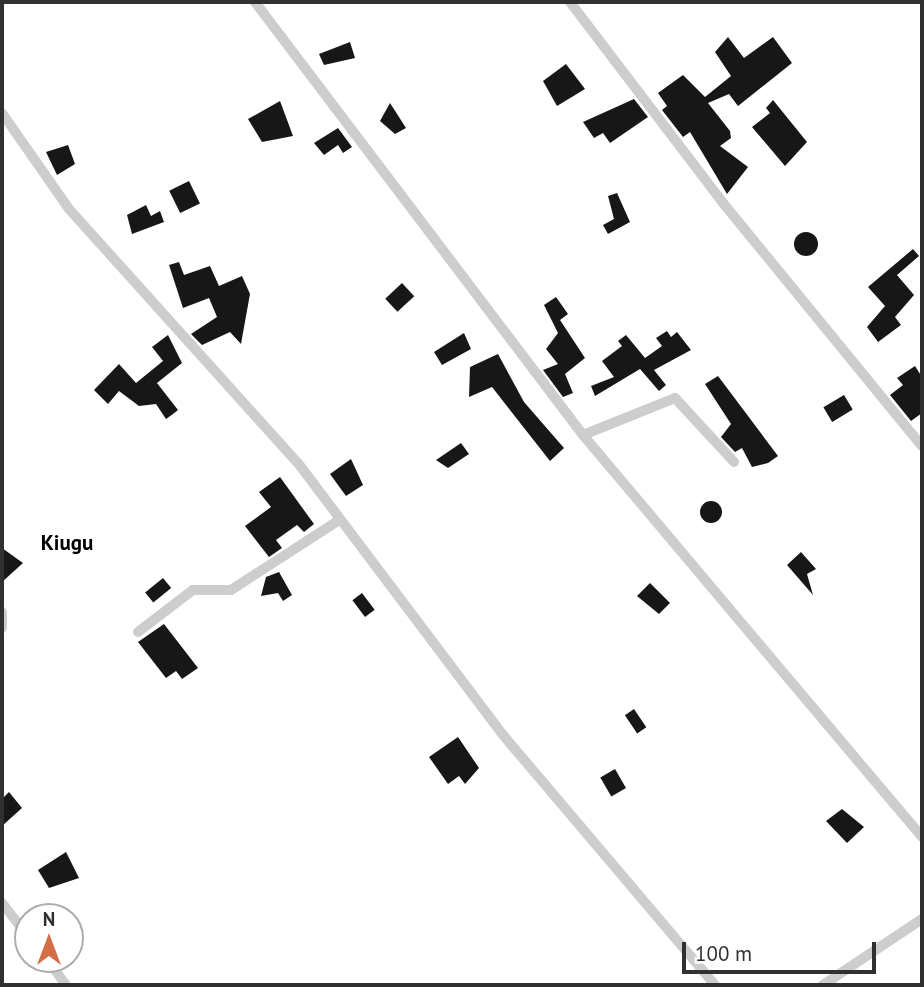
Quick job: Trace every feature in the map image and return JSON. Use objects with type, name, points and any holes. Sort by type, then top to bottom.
[{"type":"street","points":[[255,2],[583,435],[922,836]]},
{"type":"street","points":[[570,2],[748,235],[922,446]]},
{"type":"street","points":[[2,113],[69,209],[290,453],[503,735],[715,985]]},
{"type":"street","points":[[583,435],[675,398],[734,461]]},
{"type":"street","points":[[138,632],[193,590],[231,590],[339,520]]},
{"type":"street","points":[[2,612],[2,628]]},
{"type":"street","points":[[2,903],[14,918]]},
{"type":"street","points":[[823,985],[922,919]]},
{"type":"building","points":[[728,37],[744,58],[773,37],[792,63],[738,106],[729,94],[708,103],[730,131],[731,138],[720,146],[748,167],[727,194],[690,132],[683,137],[662,110],[667,106],[658,93],[683,75],[705,97],[731,76],[715,52]]},
{"type":"building","points":[[350,42],[355,58],[324,65],[319,54]]},
{"type":"building","points":[[566,64],[585,89],[557,106],[543,81]]},
{"type":"building","points":[[634,99],[648,117],[610,143],[603,133],[594,138],[583,122]]},
{"type":"building","points":[[773,100],[807,142],[785,166],[752,127],[770,113],[766,108]]},
{"type":"building","points":[[280,101],[293,136],[262,142],[248,119]]},
{"type":"building","points":[[390,103],[406,128],[395,134],[380,121]]},
{"type":"building","points":[[338,128],[352,147],[343,153],[338,145],[324,155],[314,143]]},
{"type":"building","points":[[68,145],[75,164],[57,175],[46,152]]},
{"type":"building","points":[[189,181],[200,203],[180,213],[169,191]]},
{"type":"building","points":[[617,193],[630,222],[608,234],[603,225],[614,219],[608,196]]},
{"type":"building","points":[[146,205],[151,216],[160,211],[164,222],[132,234],[127,215]]},
{"type":"building","points":[[806,232],[815,235],[818,244],[815,253],[806,256],[797,253],[794,244],[797,235]]},
{"type":"building","points":[[913,249],[919,256],[897,275],[914,295],[895,317],[901,325],[878,342],[867,327],[885,306],[868,287]]},
{"type":"building","points":[[179,262],[184,275],[210,266],[219,286],[242,276],[250,294],[241,344],[230,332],[202,345],[191,334],[217,317],[209,298],[183,308],[169,265]]},
{"type":"building","points":[[402,283],[414,296],[397,312],[385,299]]},
{"type":"building","points":[[556,297],[568,314],[560,320],[585,358],[565,374],[573,393],[563,397],[543,370],[558,364],[546,349],[558,333],[544,305]]},
{"type":"building","points":[[667,331],[671,337],[677,332],[691,350],[654,370],[666,385],[659,391],[640,369],[595,396],[591,386],[614,377],[602,361],[622,346],[618,341],[626,335],[645,358],[662,346],[656,338]]},
{"type":"building","points":[[464,333],[471,349],[442,365],[434,352]]},
{"type":"building","points":[[168,335],[182,363],[157,383],[178,410],[173,414],[166,419],[156,404],[139,406],[119,391],[108,404],[94,390],[119,364],[136,383],[163,361],[152,347]]},
{"type":"building","points":[[498,354],[524,402],[564,448],[550,461],[492,387],[469,397],[470,367]]},
{"type":"building","points":[[915,366],[922,377],[922,413],[911,421],[890,395],[903,385],[897,378]]},
{"type":"building","points":[[718,376],[778,456],[768,463],[752,467],[742,448],[735,452],[721,437],[731,424],[705,384]]},
{"type":"building","points":[[844,395],[853,410],[832,422],[823,407]]},
{"type":"building","points":[[461,443],[469,454],[448,468],[436,460]]},
{"type":"building","points":[[351,459],[363,485],[346,496],[330,474]]},
{"type":"building","points":[[280,477],[314,524],[304,532],[297,525],[276,540],[282,548],[269,557],[245,526],[271,507],[259,492]]},
{"type":"building","points":[[711,501],[721,508],[722,512],[715,522],[711,523],[701,516],[700,512],[707,502]]},
{"type":"building","points":[[2,548],[23,563],[2,582]]},
{"type":"building","points":[[801,552],[816,569],[807,574],[813,595],[787,565]]},
{"type":"building","points":[[279,572],[292,595],[283,601],[278,593],[261,596],[266,577]]},
{"type":"building","points":[[163,578],[171,588],[153,603],[145,592]]},
{"type":"building","points":[[650,583],[670,603],[659,614],[637,596]]},
{"type":"building","points":[[362,593],[375,610],[365,617],[352,600]]},
{"type":"building","points":[[164,624],[198,668],[182,679],[176,671],[166,678],[138,642]]},
{"type":"building","points":[[634,709],[646,727],[637,733],[625,715]]},
{"type":"building","points":[[458,737],[479,768],[465,784],[459,776],[448,784],[429,757]]},
{"type":"building","points":[[615,769],[626,788],[611,797],[600,778]]},
{"type":"building","points":[[9,792],[22,808],[2,826],[2,799]]},
{"type":"building","points":[[842,809],[864,827],[847,843],[826,821]]},
{"type":"building","points":[[66,852],[79,878],[49,888],[38,870]]},
{"type":"district","name":"Kiugu","points":[[67,543]]}]
